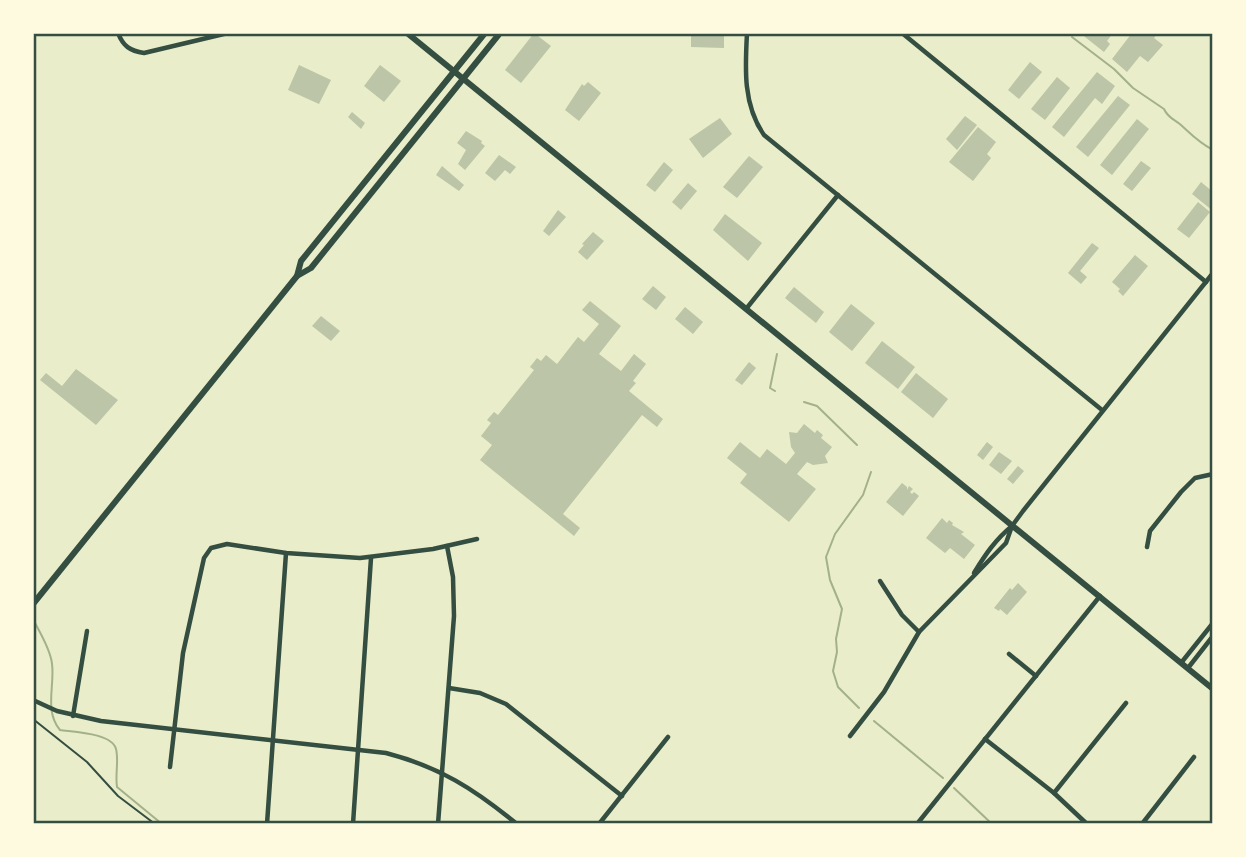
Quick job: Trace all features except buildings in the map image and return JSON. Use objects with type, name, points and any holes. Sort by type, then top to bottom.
[{"type":"main road","points":[[407,33],[1213,689]]},
{"type":"main road","points":[[298,276],[301,261],[485,33]]},
{"type":"main road","points":[[34,603],[298,276],[311,268],[500,33]]},
{"type":"main road","points":[[366,181],[375,188]]},
{"type":"street","points":[[118,33],[121,42],[134,52],[144,53],[228,33]]},
{"type":"street","points":[[747,33],[747,95],[757,125],[770,140],[1102,410]]},
{"type":"street","points":[[902,33],[1206,282]]},
{"type":"street","points":[[746,309],[838,195]]},
{"type":"street","points":[[970,580],[986,552],[1013,526],[1102,410],[1213,273]]},
{"type":"street","points":[[1147,547],[1150,531],[1181,492],[1195,478],[1213,474]]},
{"type":"street","points":[[850,736],[884,692],[919,632],[993,558],[1007,541],[1013,526]]},
{"type":"street","points":[[170,767],[186,639],[204,558],[211,548],[226,544],[286,553],[371,558],[477,539]]},
{"type":"street","points":[[438,824],[454,594],[447,546]]},
{"type":"street","points":[[267,824],[286,553]]},
{"type":"street","points":[[353,824],[371,558]]},
{"type":"street","points":[[880,581],[902,615],[919,632]]},
{"type":"street","points":[[917,824],[1100,596]]},
{"type":"street","points":[[1181,663],[1213,623]]},
{"type":"street","points":[[73,716],[87,631]]},
{"type":"street","points":[[1188,668],[1213,636]]},
{"type":"street","points":[[1009,654],[1036,676]]},
{"type":"street","points":[[449,688],[480,693],[506,704],[622,796]]},
{"type":"street","points":[[33,700],[73,716],[400,756],[442,772],[481,795],[517,824]]},
{"type":"street","points":[[1054,793],[1126,703]]},
{"type":"street","points":[[599,824],[668,737]]},
{"type":"street","points":[[985,738],[1054,793],[1087,824]]},
{"type":"street","points":[[1142,824],[1194,757]]},
{"type":"path","points":[[33,719],[87,762],[118,796],[155,824]]},
{"type":"waterway","points":[[1072,37],[1213,150]]},
{"type":"waterway","points":[[775,391],[770,388],[777,354]]},
{"type":"waterway","points":[[804,402],[817,406],[857,445]]},
{"type":"waterway","points":[[859,708],[838,687],[833,671],[842,609],[830,580],[826,557],[835,534],[863,495],[871,472]]},
{"type":"waterway","points":[[33,498],[33,508]]},
{"type":"waterway","points":[[35,623],[51,659],[51,706],[55,723],[60,730],[100,736],[113,744],[117,753],[117,787],[162,824]]},
{"type":"waterway","points":[[874,721],[943,778]]},
{"type":"waterway","points":[[954,788],[992,824]]}]
